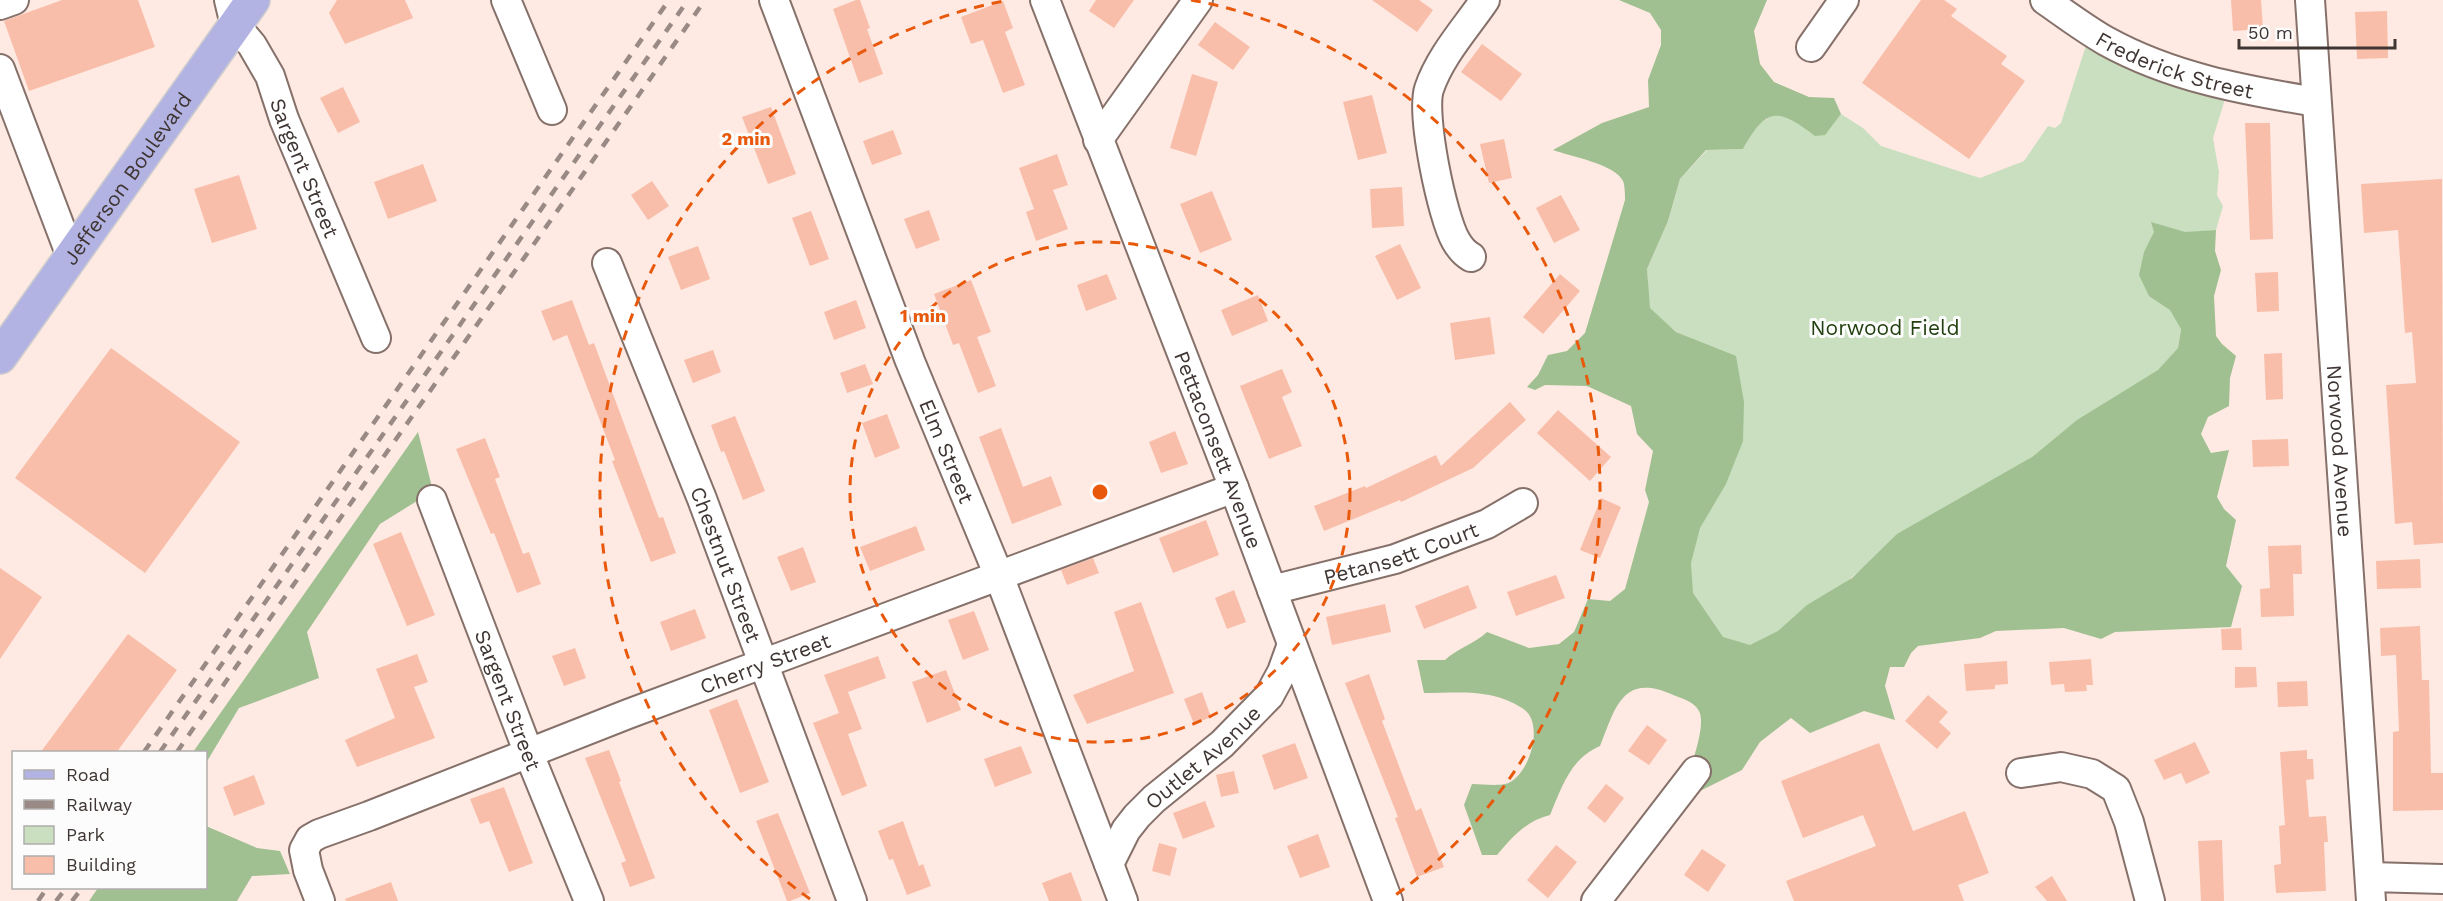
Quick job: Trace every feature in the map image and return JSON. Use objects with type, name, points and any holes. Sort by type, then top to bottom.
[{"type":"main road","name":"Jefferson Boulevard","points":[[0,357],[239,8]]},
{"type":"street","points":[[0,5],[14,0]]},
{"type":"street","points":[[506,0],[552,110]]},
{"type":"street","name":"Elm Street","points":[[774,0],[910,361],[999,576],[1123,901]]},
{"type":"street","name":"Pettaconsett Avenue","points":[[1045,0],[1272,590],[1291,647],[1388,901]]},
{"type":"street","points":[[1098,140],[1198,0]]},
{"type":"street","points":[[1471,258],[1464,254],[1455,239],[1438,181],[1430,144],[1428,92],[1435,73],[1485,0]]},
{"type":"street","points":[[1811,46],[1844,0]]},
{"type":"street","name":"Frederick Street","points":[[2045,0],[2105,40],[2153,63],[2188,76],[2247,91],[2316,102]]},
{"type":"street","name":"Norwood Avenue","points":[[2310,0],[2370,889]]},
{"type":"street","name":"Sargent Street","points":[[239,8],[252,45],[270,76],[288,130],[376,338]]},
{"type":"street","points":[[0,69],[71,256]]},
{"type":"street","name":"Chestnut Street","points":[[607,263],[702,499],[852,901]]},
{"type":"street","name":"Cherry Street","points":[[320,901],[308,870],[304,850],[310,839],[319,834],[628,714],[1233,488]]},
{"type":"street","name":"Sargent Street","points":[[432,500],[529,754],[589,901]]},
{"type":"street","name":"Petansett Court","points":[[1272,590],[1395,559],[1486,524],[1523,503]]},
{"type":"street","name":"Outlet Avenue","points":[[1109,864],[1126,830],[1137,816],[1154,799],[1222,744],[1269,696],[1282,672],[1291,647]]},
{"type":"street","points":[[2021,772],[2061,767],[2092,774],[2116,789],[2129,822],[2150,901]]},
{"type":"street","points":[[1596,901],[1696,771]]},
{"type":"street","points":[[2370,889],[2443,879]]},
{"type":"green space","points":[[1619,0],[1767,0],[1754,31],[1760,64],[1774,82],[1809,97],[1834,98],[1841,114],[1825,135],[1815,136],[1792,120],[1774,116],[1759,125],[1743,149],[1706,150],[1680,179],[1668,221],[1647,269],[1650,308],[1676,332],[1736,356],[1744,402],[1743,441],[1726,484],[1700,528],[1691,563],[1693,593],[1723,637],[1750,645],[1778,631],[1807,605],[1852,578],[1897,534],[2032,457],[2077,420],[2158,370],[2178,348],[2181,329],[2170,310],[2149,296],[2139,275],[2144,252],[2154,232],[2151,222],[2185,232],[2216,230],[2215,251],[2221,270],[2214,296],[2216,336],[2236,356],[2230,378],[2229,406],[2208,417],[2201,434],[2211,453],[2229,450],[2217,497],[2224,509],[2236,520],[2226,566],[2242,586],[2231,627],[2115,632],[2101,639],[2064,628],[1996,631],[1980,638],[1918,646],[1911,653],[1904,667],[1890,667],[1885,686],[1895,720],[1864,711],[1810,733],[1791,718],[1760,742],[1742,770],[1690,796],[1684,788],[1699,738],[1701,718],[1699,711],[1682,698],[1654,689],[1641,688],[1631,691],[1616,708],[1600,746],[1581,758],[1568,775],[1550,815],[1527,826],[1514,836],[1497,855],[1482,855],[1464,805],[1472,784],[1501,785],[1513,780],[1521,772],[1532,750],[1533,726],[1529,715],[1522,708],[1499,697],[1462,692],[1424,693],[1417,660],[1445,660],[1487,632],[1529,648],[1559,644],[1574,632],[1588,599],[1610,601],[1625,589],[1649,502],[1645,490],[1653,451],[1637,434],[1631,406],[1587,386],[1545,385],[1535,390],[1527,387],[1538,375],[1548,355],[1567,351],[1585,333],[1625,200],[1623,181],[1611,170],[1591,161],[1553,150],[1602,123],[1649,107],[1648,80],[1661,45],[1661,30],[1650,13]]},
{"type":"green space","name":"Norwood Field","points":[[2091,30],[2229,86],[2213,138],[2219,172],[2217,195],[2223,206],[2216,230],[2195,232],[2178,348],[2172,355],[2168,380],[2065,430],[2032,457],[1865,566],[1735,676],[1692,606],[1691,563],[1709,346],[1676,332],[1649,308],[1647,269],[1668,221],[1680,179],[1707,150],[1743,149],[1756,125],[1767,119],[1771,110],[1829,129],[1841,114],[1863,128],[1881,146],[1980,178],[2024,161],[2048,126],[2055,128],[2061,123]]},
{"type":"green space","points":[[418,432],[433,491],[380,524],[307,632],[319,678],[239,708],[207,761],[207,751],[194,751]]},
{"type":"green space","points":[[207,826],[257,848],[280,851],[290,874],[252,876],[237,901],[89,901],[97,889],[207,889]]},
{"type":"building","points":[[62,0],[138,0],[155,47],[29,91],[4,21]]},
{"type":"building","points":[[337,0],[405,0],[413,18],[345,44],[329,13]]},
{"type":"building","points":[[860,0],[870,28],[867,29],[883,74],[859,83],[833,9]]},
{"type":"building","points":[[1096,0],[1134,0],[1114,28],[1089,11]]},
{"type":"building","points":[[1372,0],[1419,0],[1433,10],[1417,32]]},
{"type":"building","points":[[1921,0],[1944,0],[1957,9],[1951,16],[2007,56],[2001,64],[2025,81],[1969,159],[1862,83]]},
{"type":"building","points":[[2231,0],[2261,0],[2263,29],[2233,31]]},
{"type":"building","points":[[1003,1],[1013,28],[1005,32],[1025,85],[1003,93],[983,40],[971,44],[961,17]]},
{"type":"building","points":[[2387,11],[2388,58],[2357,59],[2355,12]]},
{"type":"building","points":[[1215,22],[1250,47],[1233,70],[1198,45]]},
{"type":"building","points":[[1482,44],[1522,74],[1501,101],[1461,72]]},
{"type":"building","points":[[1192,74],[1218,82],[1196,156],[1170,148]]},
{"type":"building","points":[[343,87],[360,122],[338,133],[320,98]]},
{"type":"building","points":[[1372,95],[1387,153],[1358,160],[1343,102]]},
{"type":"building","points":[[771,107],[796,174],[768,184],[742,117]]},
{"type":"building","points":[[2245,123],[2270,123],[2273,239],[2250,240]]},
{"type":"building","points":[[893,130],[902,154],[872,165],[863,141]]},
{"type":"building","points":[[1504,139],[1512,178],[1489,183],[1480,144]]},
{"type":"building","points":[[1057,154],[1068,185],[1053,190],[1068,229],[1036,241],[1026,212],[1034,209],[1019,168]]},
{"type":"building","points":[[423,164],[437,201],[388,219],[374,182]]},
{"type":"building","points":[[239,175],[257,229],[212,243],[194,189]]},
{"type":"building","points":[[2442,179],[2443,543],[2414,545],[2412,522],[2395,524],[2386,385],[2416,383],[2412,332],[2405,333],[2398,230],[2364,233],[2361,184]]},
{"type":"building","points":[[652,181],[669,206],[648,220],[631,195]]},
{"type":"building","points":[[1402,187],[1404,226],[1372,228],[1370,189]]},
{"type":"building","points":[[1212,191],[1232,240],[1200,253],[1180,204]]},
{"type":"building","points":[[1561,195],[1580,230],[1554,243],[1536,208]]},
{"type":"building","points":[[929,210],[940,240],[916,249],[904,219]]},
{"type":"building","points":[[811,211],[829,259],[810,266],[792,218]]},
{"type":"building","points":[[1400,244],[1421,288],[1397,300],[1375,256]]},
{"type":"building","points":[[698,246],[710,279],[681,290],[668,257]]},
{"type":"building","points":[[2278,272],[2279,311],[2257,312],[2255,273]]},
{"type":"building","points":[[1107,274],[1117,299],[1086,311],[1077,285]]},
{"type":"building","points":[[1560,274],[1580,291],[1543,334],[1523,317]]},
{"type":"building","points":[[971,280],[991,332],[977,337],[996,386],[978,393],[959,343],[953,345],[934,294]]},
{"type":"building","points":[[1258,295],[1268,321],[1232,336],[1221,310]]},
{"type":"building","points":[[572,300],[589,345],[594,343],[659,518],[663,517],[676,553],[651,562],[567,335],[553,341],[541,311]]},
{"type":"building","points":[[856,300],[866,328],[834,340],[824,312]]},
{"type":"building","points":[[1490,317],[1495,354],[1455,360],[1450,323]]},
{"type":"building","points":[[111,348],[240,442],[145,573],[15,478]]},
{"type":"building","points":[[713,350],[721,372],[693,383],[684,360]]},
{"type":"building","points":[[2282,353],[2283,399],[2266,400],[2264,354]]},
{"type":"building","points":[[865,364],[873,384],[847,393],[840,373]]},
{"type":"building","points":[[1282,369],[1292,392],[1282,397],[1302,446],[1269,459],[1240,386]]},
{"type":"building","points":[[1510,402],[1526,420],[1473,468],[1401,502],[1400,500],[1324,531],[1314,506],[1365,486],[1366,488],[1436,455],[1441,466]]},
{"type":"building","points":[[1558,410],[1611,457],[1590,481],[1537,433]]},
{"type":"building","points":[[887,414],[900,448],[875,458],[862,423]]},
{"type":"building","points":[[735,416],[765,491],[743,500],[711,425]]},
{"type":"building","points":[[1001,428],[1023,487],[1051,476],[1062,505],[1012,524],[979,437]]},
{"type":"building","points":[[1175,431],[1188,464],[1161,473],[1149,442]]},
{"type":"building","points":[[485,438],[500,477],[495,479],[523,554],[529,552],[541,584],[517,593],[494,533],[491,534],[456,449]]},
{"type":"building","points":[[2288,439],[2289,466],[2253,467],[2252,440]]},
{"type":"building","points":[[1601,498],[1621,507],[1600,558],[1580,550]]},
{"type":"building","points":[[1206,520],[1219,555],[1173,573],[1159,538]]},
{"type":"building","points":[[916,526],[925,550],[870,571],[860,547]]},
{"type":"building","points":[[401,532],[435,615],[407,626],[373,544]]},
{"type":"building","points":[[2301,545],[2302,574],[2293,574],[2294,616],[2261,617],[2260,589],[2270,588],[2268,546]]},
{"type":"building","points":[[803,547],[816,582],[791,591],[777,557]]},
{"type":"building","points":[[1093,558],[1099,573],[1067,585],[1061,570]]},
{"type":"building","points":[[2420,559],[2421,588],[2377,589],[2376,561]]},
{"type":"building","points":[[0,568],[42,597],[0,659]]},
{"type":"building","points":[[1556,575],[1565,598],[1516,616],[1507,592]]},
{"type":"building","points":[[1468,585],[1477,608],[1424,629],[1415,606]]},
{"type":"building","points":[[1234,590],[1246,622],[1227,629],[1215,598]]},
{"type":"building","points":[[1141,602],[1174,693],[1087,724],[1073,695],[1134,671],[1114,612]]},
{"type":"building","points":[[1385,604],[1391,632],[1332,645],[1326,617]]},
{"type":"building","points":[[695,609],[706,638],[671,651],[660,622]]},
{"type":"building","points":[[974,611],[989,650],[963,660],[948,620]]},
{"type":"building","points":[[2420,626],[2422,680],[2429,680],[2431,773],[2443,773],[2443,810],[2393,811],[2393,732],[2399,731],[2396,655],[2381,656],[2380,628]]},
{"type":"building","points":[[2241,628],[2242,650],[2222,650],[2221,629]]},
{"type":"building","points":[[128,634],[177,670],[117,751],[41,751]]},
{"type":"building","points":[[575,648],[586,678],[564,686],[552,656]]},
{"type":"building","points":[[417,654],[428,682],[414,687],[435,738],[357,767],[345,740],[395,718],[376,669]]},
{"type":"building","points":[[878,656],[886,678],[848,692],[862,729],[848,734],[867,786],[842,796],[813,723],[839,713],[824,675]]},
{"type":"building","points":[[2091,659],[2093,685],[2086,685],[2087,691],[2065,692],[2064,684],[2051,685],[2049,662]]},
{"type":"building","points":[[2007,661],[2008,684],[1995,685],[1995,689],[1966,691],[1964,664]]},
{"type":"building","points":[[2235,667],[2256,667],[2257,687],[2235,688]]},
{"type":"building","points":[[946,670],[961,710],[927,723],[912,682]]},
{"type":"building","points":[[1369,674],[1385,719],[1382,721],[1416,811],[1421,808],[1444,867],[1417,877],[1395,818],[1398,817],[1345,683]]},
{"type":"building","points":[[2307,681],[2308,706],[2278,707],[2277,682]]},
{"type":"building","points":[[1202,692],[1211,717],[1194,724],[1184,699]]},
{"type":"building","points":[[1928,695],[1948,712],[1939,722],[1951,733],[1937,749],[1905,721]]},
{"type":"building","points":[[737,699],[769,782],[740,793],[709,710]]},
{"type":"building","points":[[1647,725],[1667,740],[1649,765],[1628,751]]},
{"type":"building","points":[[2195,742],[2210,773],[2186,784],[2181,773],[2164,780],[2154,760]]},
{"type":"building","points":[[1295,743],[1308,778],[1274,790],[1262,755]]},
{"type":"building","points":[[1879,743],[1913,831],[1965,811],[1989,873],[1958,885],[1964,901],[1794,901],[1786,881],[1876,846],[1863,815],[1803,838],[1781,781]]},
{"type":"building","points":[[1021,746],[1032,773],[995,787],[984,759]]},
{"type":"building","points":[[609,750],[655,878],[630,887],[621,863],[626,861],[585,758]]},
{"type":"building","points":[[2307,750],[2307,759],[2313,759],[2314,779],[2306,780],[2309,817],[2326,816],[2328,842],[2324,842],[2326,891],[2276,893],[2274,865],[2281,864],[2279,826],[2285,825],[2280,752]]},
{"type":"building","points":[[1234,771],[1239,793],[1221,797],[1216,775]]},
{"type":"building","points":[[254,775],[265,804],[234,816],[223,787]]},
{"type":"building","points":[[1606,784],[1624,798],[1605,823],[1587,808]]},
{"type":"building","points":[[504,787],[533,863],[509,872],[489,821],[480,824],[470,799]]},
{"type":"building","points":[[1205,801],[1215,827],[1183,839],[1173,813]]},
{"type":"building","points":[[778,813],[810,893],[790,901],[787,901],[756,821]]},
{"type":"building","points":[[903,821],[919,866],[923,864],[931,886],[907,895],[893,859],[889,860],[878,831]]},
{"type":"building","points":[[1318,834],[1330,867],[1300,878],[1287,846]]},
{"type":"building","points":[[2222,840],[2224,901],[2201,901],[2198,841]]},
{"type":"building","points":[[1159,843],[1177,848],[1170,876],[1152,871]]},
{"type":"building","points":[[1556,845],[1577,862],[1548,898],[1527,880]]},
{"type":"building","points":[[1702,849],[1726,865],[1708,892],[1684,875]]},
{"type":"building","points":[[1071,872],[1082,901],[1049,901],[1042,883]]},
{"type":"building","points":[[2052,876],[2067,901],[2047,901],[2035,887]]},
{"type":"building","points":[[391,882],[398,901],[346,901],[345,899]]},
{"type":"railway","points":[[145,751],[669,0]]},
{"type":"railway","points":[[161,751],[688,0]]},
{"type":"railway","points":[[178,751],[705,0]]},
{"type":"railway","points":[[38,901],[46,889]]},
{"type":"railway","points":[[56,901],[65,889]]},
{"type":"railway","points":[[72,901],[81,889]]}]
